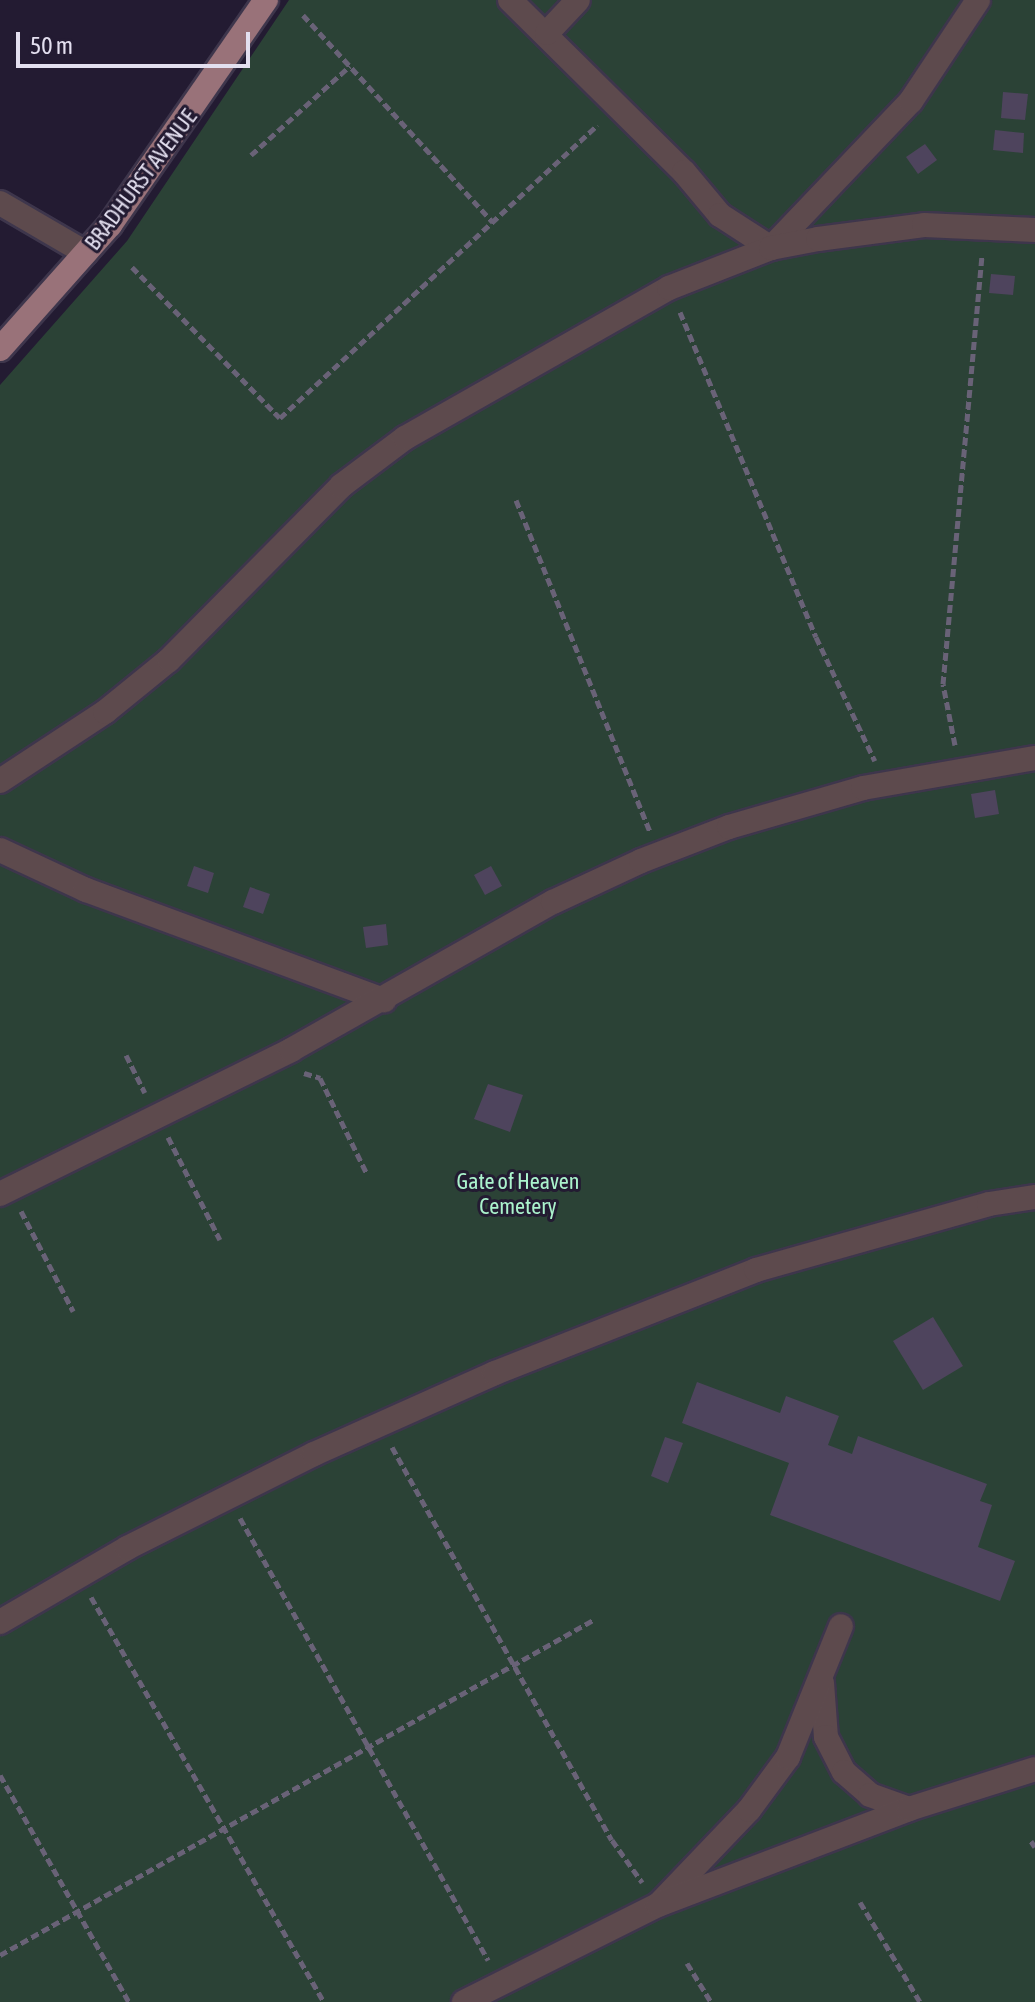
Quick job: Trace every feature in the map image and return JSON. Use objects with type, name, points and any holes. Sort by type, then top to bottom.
[{"type":"main road","name":"BRADHURST AVENUE","points":[[0,349],[86,253],[176,136],[266,0]]},
{"type":"lane","points":[[510,0],[547,33],[616,108],[684,172],[720,215],[771,248]]},
{"type":"lane","points":[[547,33],[578,0]]},
{"type":"lane","points":[[771,248],[911,101],[978,0]]},
{"type":"lane","points":[[0,203],[86,253]]},
{"type":"lane","points":[[0,781],[105,712],[169,660],[341,486],[405,438],[669,288],[771,248],[924,225],[1035,230]]},
{"type":"lane","points":[[5,1192],[269,1061],[384,1000],[553,902],[660,854],[729,827],[886,784],[1035,758]]},
{"type":"lane","points":[[0,850],[86,890],[384,1000]]},
{"type":"lane","points":[[0,1622],[79,1575],[229,1497],[523,1362],[756,1270],[989,1204],[1035,1197]]},
{"type":"lane","points":[[658,1905],[749,1810],[788,1757],[822,1680],[841,1626]]},
{"type":"lane","points":[[822,1680],[826,1737],[844,1772],[870,1795],[909,1809]]},
{"type":"lane","points":[[464,2002],[658,1905],[909,1809],[1035,1769]]},
{"type":"path","points":[[303,15],[493,222]]},
{"type":"path","points":[[251,155],[350,66]]},
{"type":"path","points":[[132,267],[280,418],[616,108]]},
{"type":"path","points":[[960,769],[943,684],[984,227]]},
{"type":"path","points":[[669,288],[816,637],[886,784]]},
{"type":"path","points":[[516,500],[660,854]]},
{"type":"path","points":[[126,1055],[220,1240]]},
{"type":"path","points":[[269,1061],[320,1078],[367,1174]]},
{"type":"path","points":[[5,1192],[73,1311]]},
{"type":"path","points":[[381,1425],[612,1840],[658,1905]]},
{"type":"path","points":[[229,1497],[266,1570],[501,1983]]},
{"type":"path","points":[[79,1575],[324,2002]]},
{"type":"path","points":[[0,1955],[593,1620]]},
{"type":"path","points":[[0,1775],[129,2002]]},
{"type":"path","points":[[1031,1841],[1035,1847]]},
{"type":"path","points":[[860,1902],[920,2002]]},
{"type":"path","points":[[687,1963],[711,2002]]},
{"type":"green space","name":"Gate of Heaven Cemetery","points":[[289,0],[1035,0],[1035,2002],[0,2002],[0,385],[127,241]]},
{"type":"building","points":[[1003,92],[1028,94],[1025,120],[1001,118]]},
{"type":"building","points":[[995,130],[1024,133],[1023,153],[993,150]]},
{"type":"building","points":[[925,144],[937,160],[918,174],[906,157]]},
{"type":"building","points":[[991,274],[1015,276],[1013,295],[989,293]]},
{"type":"building","points":[[995,790],[999,814],[975,818],[971,794]]},
{"type":"building","points":[[194,866],[214,873],[208,893],[187,886]]},
{"type":"building","points":[[491,866],[502,886],[485,895],[474,875]]},
{"type":"building","points":[[250,887],[270,894],[263,914],[243,907]]},
{"type":"building","points":[[386,924],[388,945],[366,948],[363,927]]},
{"type":"building","points":[[488,1084],[523,1095],[510,1132],[474,1119]]},
{"type":"building","points":[[933,1317],[963,1366],[923,1390],[893,1341]]},
{"type":"building","points":[[697,1382],[780,1413],[786,1396],[839,1416],[828,1445],[852,1454],[858,1436],[987,1484],[980,1501],[992,1505],[978,1547],[1015,1561],[1000,1601],[770,1515],[789,1463],[682,1423]]},
{"type":"building","points":[[665,1437],[683,1443],[668,1483],[651,1476]]}]
